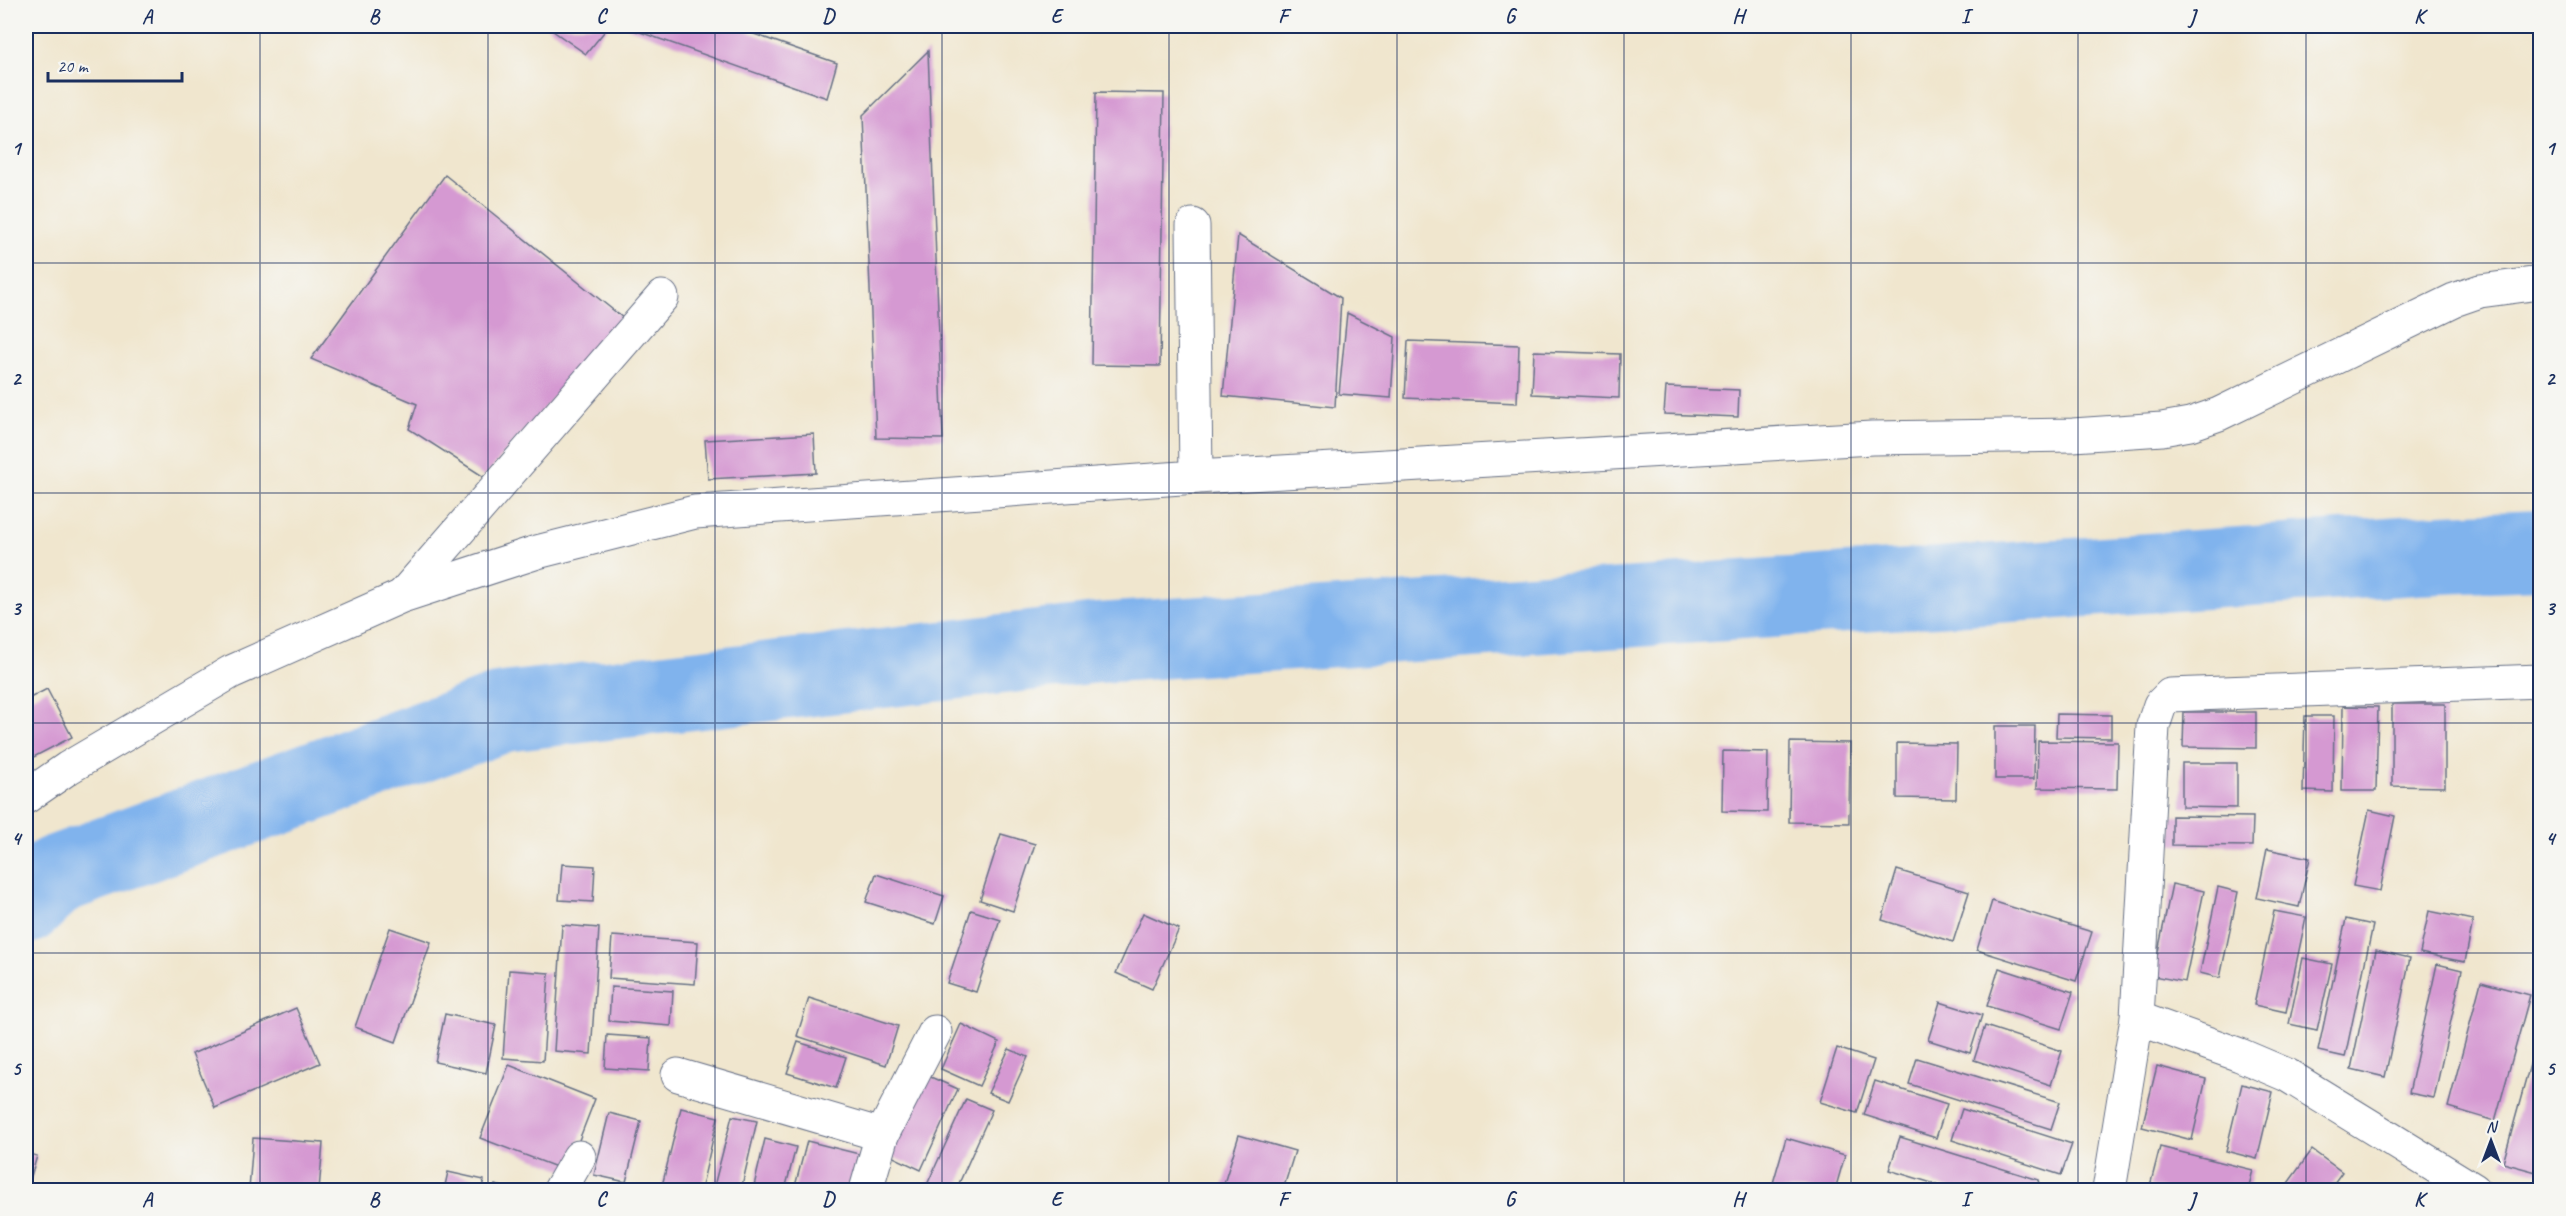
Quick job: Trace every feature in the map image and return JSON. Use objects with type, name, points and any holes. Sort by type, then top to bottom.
[{"type":"street","points":[[1193,225],[1196,477]]},
{"type":"street","points":[[26,798],[68,768],[231,672],[402,596],[537,552],[695,512],[1196,477],[1872,438],[2073,435],[2162,429],[2190,424],[2219,414],[2454,300],[2480,291],[2541,283]]},
{"type":"street","points":[[402,596],[662,297]]},
{"type":"street","points":[[2109,1191],[2136,1018],[2153,726],[2160,705],[2170,695],[2541,681]]},
{"type":"street","points":[[2136,1018],[2240,1055],[2287,1075],[2474,1191]]},
{"type":"street","points":[[866,1191],[882,1136],[935,1032]]},
{"type":"street","points":[[678,1075],[882,1136]]},
{"type":"street","points":[[561,1191],[579,1157]]},
{"type":"building","points":[[546,26],[609,26],[586,54]]},
{"type":"building","points":[[623,26],[731,26],[837,63],[827,98]]},
{"type":"building","points":[[928,51],[943,439],[876,438],[863,115]]},
{"type":"building","points":[[1096,92],[1164,93],[1160,366],[1092,365]]},
{"type":"building","points":[[445,175],[623,318],[484,477],[409,429],[417,404],[311,359]]},
{"type":"building","points":[[1238,235],[1341,298],[1335,407],[1223,396]]},
{"type":"building","points":[[1347,313],[1395,337],[1391,398],[1339,394]]},
{"type":"building","points":[[1408,341],[1519,345],[1517,403],[1405,398]]},
{"type":"building","points":[[1534,351],[1620,354],[1619,398],[1532,394]]},
{"type":"building","points":[[1666,387],[1739,390],[1738,417],[1664,414]]},
{"type":"building","points":[[814,434],[816,473],[708,479],[705,440]]},
{"type":"building","points":[[47,689],[72,737],[26,761],[26,700]]},
{"type":"building","points":[[2392,704],[2445,704],[2445,787],[2392,786]]},
{"type":"building","points":[[2343,706],[2378,707],[2376,791],[2342,791]]},
{"type":"building","points":[[2184,712],[2256,712],[2256,748],[2183,747]]},
{"type":"building","points":[[2057,714],[2111,715],[2111,738],[2056,737]]},
{"type":"building","points":[[2305,716],[2334,716],[2333,792],[2303,791]]},
{"type":"building","points":[[1995,726],[2035,726],[2034,779],[1995,779]]},
{"type":"building","points":[[2038,741],[2118,742],[2117,789],[2037,788]]},
{"type":"building","points":[[1790,742],[1850,743],[1849,823],[1789,822]]},
{"type":"building","points":[[1897,743],[1957,744],[1956,799],[1897,798]]},
{"type":"building","points":[[1723,751],[1768,752],[1767,812],[1722,811]]},
{"type":"building","points":[[2182,763],[2237,763],[2237,808],[2182,807]]},
{"type":"building","points":[[2369,810],[2395,816],[2380,891],[2353,886]]},
{"type":"building","points":[[2172,816],[2253,817],[2252,846],[2172,845]]},
{"type":"building","points":[[1001,834],[1035,844],[1013,911],[980,900]]},
{"type":"building","points":[[2267,849],[2310,858],[2299,907],[2257,898]]},
{"type":"building","points":[[562,864],[595,866],[593,902],[559,900]]},
{"type":"building","points":[[1897,870],[1969,892],[1953,942],[1882,920]]},
{"type":"building","points":[[876,874],[944,896],[935,924],[866,902]]},
{"type":"building","points":[[2172,884],[2204,891],[2185,982],[2153,976]]},
{"type":"building","points":[[2218,887],[2238,892],[2220,978],[2200,973]]},
{"type":"building","points":[[1992,901],[2092,932],[2076,981],[1977,950]]},
{"type":"building","points":[[971,910],[1000,919],[976,992],[947,983]]},
{"type":"building","points":[[2274,911],[2306,917],[2286,1012],[2254,1005]]},
{"type":"building","points":[[2429,911],[2473,920],[2465,962],[2420,953]]},
{"type":"building","points":[[1143,913],[1179,929],[1152,989],[1116,973]]},
{"type":"building","points":[[2346,919],[2373,925],[2345,1057],[2318,1051]]},
{"type":"building","points":[[562,925],[599,928],[591,1054],[554,1051]]},
{"type":"building","points":[[390,928],[431,942],[396,1042],[355,1027]]},
{"type":"building","points":[[612,936],[698,942],[695,984],[609,978]]},
{"type":"building","points":[[2376,950],[2410,958],[2385,1077],[2351,1069]]},
{"type":"building","points":[[2303,958],[2332,964],[2317,1030],[2289,1024]]},
{"type":"building","points":[[2437,964],[2462,970],[2434,1098],[2409,1093]]},
{"type":"building","points":[[1999,968],[2073,992],[2061,1029],[1987,1006]]},
{"type":"building","points":[[509,970],[549,973],[543,1061],[503,1058]]},
{"type":"building","points":[[2481,982],[2530,995],[2495,1121],[2448,1107]]},
{"type":"building","points":[[611,987],[673,991],[671,1026],[609,1021]]},
{"type":"building","points":[[809,998],[898,1026],[886,1065],[797,1036]]},
{"type":"building","points":[[1940,1002],[1982,1015],[1970,1053],[1928,1040]]},
{"type":"building","points":[[296,1008],[320,1063],[215,1108],[192,1054]]},
{"type":"building","points":[[445,1014],[496,1025],[486,1073],[435,1062]]},
{"type":"building","points":[[961,1024],[999,1042],[979,1086],[941,1069]]},
{"type":"building","points":[[1985,1026],[2062,1051],[2051,1085],[1974,1060]]},
{"type":"building","points":[[607,1035],[651,1038],[649,1071],[605,1068]]},
{"type":"building","points":[[798,1042],[846,1057],[836,1088],[787,1073]]},
{"type":"building","points":[[1837,1048],[1874,1060],[1857,1113],[1820,1102]]},
{"type":"building","points":[[1009,1049],[1028,1057],[1008,1101],[988,1093]]},
{"type":"building","points":[[1917,1058],[2060,1102],[2051,1129],[1909,1084]]},
{"type":"building","points":[[2531,1061],[2540,1064],[2540,1173],[2503,1163]]},
{"type":"building","points":[[509,1065],[595,1099],[567,1171],[480,1138]]},
{"type":"building","points":[[2157,1066],[2206,1079],[2192,1140],[2142,1127]]},
{"type":"building","points":[[926,1075],[958,1089],[921,1170],[889,1155]]},
{"type":"building","points":[[1875,1081],[1947,1104],[1936,1138],[1864,1115]]},
{"type":"building","points":[[2242,1084],[2273,1092],[2257,1159],[2226,1151]]},
{"type":"building","points":[[966,1099],[992,1110],[956,1190],[934,1190],[926,1187]]},
{"type":"building","points":[[681,1108],[718,1117],[701,1190],[661,1190]]},
{"type":"building","points":[[1962,1109],[2072,1144],[2061,1175],[1952,1140]]},
{"type":"building","points":[[609,1113],[641,1121],[626,1182],[594,1175]]},
{"type":"building","points":[[732,1116],[757,1121],[741,1190],[713,1190]]},
{"type":"building","points":[[1239,1135],[1295,1151],[1283,1190],[1222,1190]]},
{"type":"building","points":[[1900,1137],[2039,1180],[2036,1190],[1955,1190],[1889,1170]]},
{"type":"building","points":[[253,1138],[323,1143],[319,1190],[249,1190]]},
{"type":"building","points":[[1786,1138],[1845,1155],[1835,1190],[1771,1190]]},
{"type":"building","points":[[765,1139],[796,1147],[785,1190],[753,1190]]},
{"type":"building","points":[[807,1141],[859,1154],[850,1190],[794,1190]]},
{"type":"building","points":[[2160,1147],[2253,1170],[2248,1190],[2167,1190],[2150,1186]]},
{"type":"building","points":[[2312,1150],[2342,1172],[2329,1190],[2283,1190]]},
{"type":"building","points":[[26,1153],[37,1156],[27,1190],[26,1190]]},
{"type":"building","points":[[448,1172],[484,1180],[481,1190],[444,1190]]},
{"type":"building","points":[[495,1185],[515,1190],[494,1190]]},
{"type":"waterway","points":[[26,904],[56,875],[504,712],[1098,643],[2417,555],[2540,550]]}]
